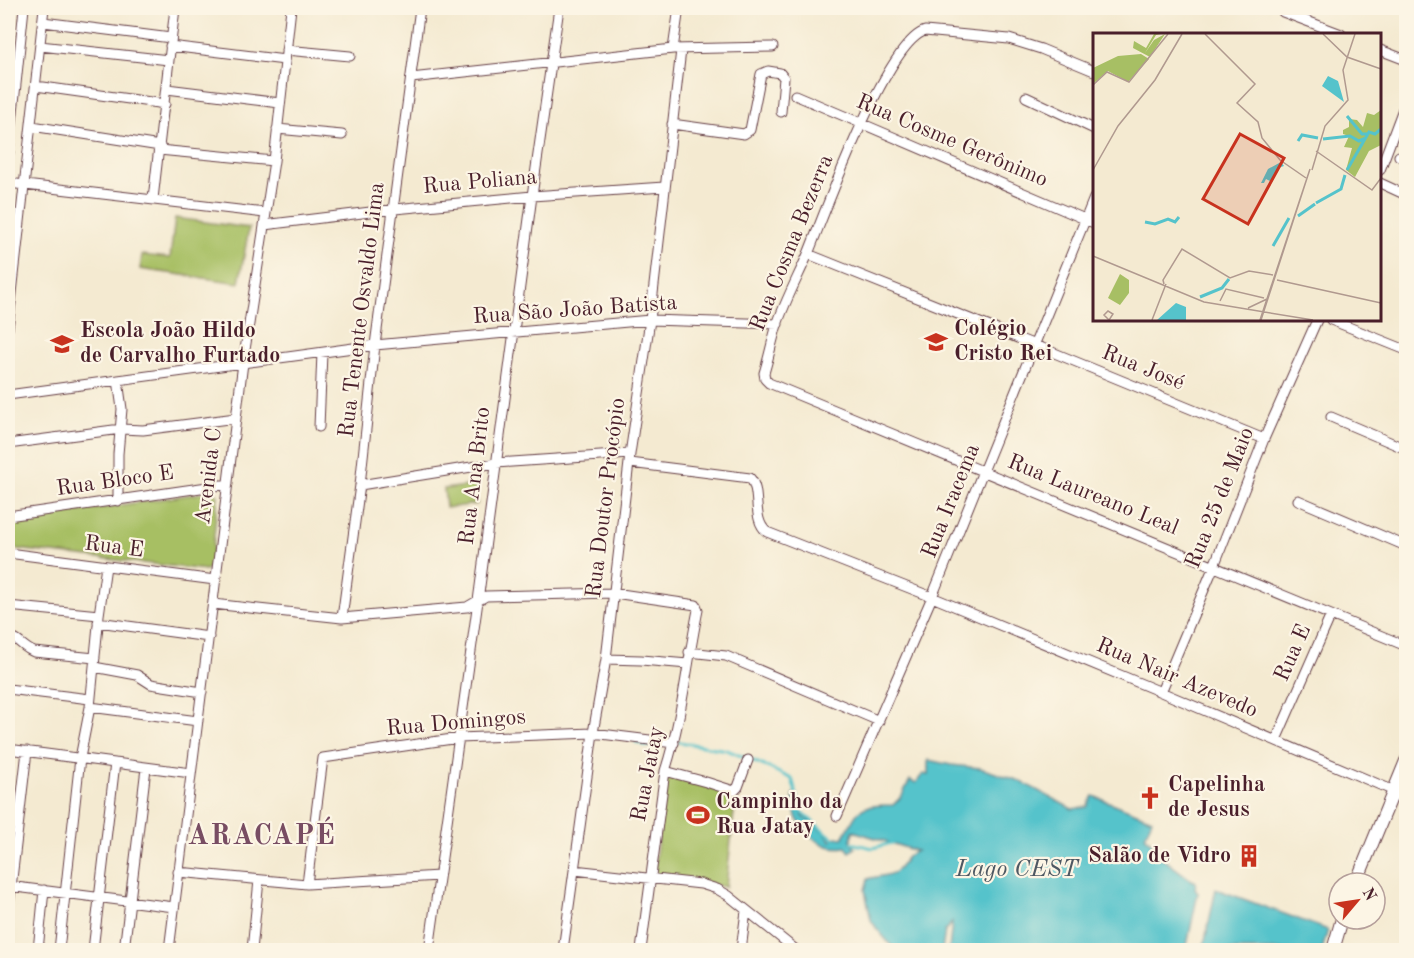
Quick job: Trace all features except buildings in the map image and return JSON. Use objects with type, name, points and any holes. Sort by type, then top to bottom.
[{"type":"street","points":[[8,160],[24,8]]},
{"type":"street","points":[[8,329],[44,8]]},
{"type":"street","points":[[153,200],[175,8]]},
{"type":"street","name":"Avenida C","points":[[169,951],[243,363],[274,161],[291,8]]},
{"type":"street","name":"Rua Tenente Osvaldo Lima","points":[[342,618],[360,485],[375,345],[420,8]]},
{"type":"street","name":"Rua Ana Brito","points":[[429,951],[559,8]]},
{"type":"street","name":"Rua Doutor Procópio","points":[[563,951],[593,733],[606,659],[630,459],[650,320],[672,124],[679,8]]},
{"type":"street","points":[[1283,8],[1283,12],[1338,33]]},
{"type":"street","points":[[43,22],[171,42],[285,55],[350,56]]},
{"type":"street","name":"Rua Cosma Bezerra","points":[[765,379],[764,373],[778,324],[861,123],[888,71],[911,40],[925,31],[1009,39],[1093,70]]},
{"type":"street","points":[[40,46],[169,60]]},
{"type":"street","points":[[411,78],[677,50],[773,47]]},
{"type":"street","points":[[1381,50],[1407,60]]},
{"type":"street","points":[[672,124],[744,134],[750,130],[761,74],[768,71],[780,73],[784,78],[782,112]]},
{"type":"street","points":[[36,86],[165,104]]},
{"type":"street","points":[[166,89],[280,103]]},
{"type":"street","name":"Rua Cosme Gerônimo","points":[[795,95],[1090,222]]},
{"type":"street","points":[[1026,97],[1093,128]]},
{"type":"street","points":[[1381,167],[1407,101]]},
{"type":"street","points":[[12,115],[32,122],[160,148],[274,161]]},
{"type":"street","points":[[277,129],[342,135]]},
{"type":"street","points":[[8,183],[265,213]]},
{"type":"street","points":[[1381,183],[1407,195]]},
{"type":"street","name":"Rua Poliana","points":[[264,225],[394,209],[664,187]]},
{"type":"street","name":"Rua Iracema","points":[[837,816],[932,597],[1035,345],[1090,222]]},
{"type":"street","name":"Rua José","points":[[808,254],[1264,439]]},
{"type":"street","name":"Rua São João Batista","points":[[8,395],[375,345],[650,320],[778,324]]},
{"type":"street","name":"Rua 25 de Maio","points":[[1161,692],[1264,439],[1317,321]]},
{"type":"street","points":[[1334,321],[1407,350]]},
{"type":"street","points":[[319,427],[322,353]]},
{"type":"street","name":"Rua Laureano Leal","points":[[765,379],[769,383],[1407,646]]},
{"type":"street","points":[[118,380],[122,409],[118,454],[118,501]]},
{"type":"street","points":[[1331,417],[1407,449]]},
{"type":"street","points":[[8,444],[121,429],[143,430],[236,418]]},
{"type":"street","points":[[360,485],[496,463],[630,459]]},
{"type":"street","name":"Rua Nair Azevedo","points":[[630,459],[750,478],[754,482],[759,518],[767,532],[932,597],[1407,796]]},
{"type":"street","name":"Rua Bloco E","points":[[8,516],[228,484]]},
{"type":"street","points":[[1298,500],[1407,546]]},
{"type":"street","name":"Rua E","points":[[8,553],[215,580]]},
{"type":"street","points":[[59,951],[80,758],[90,703],[106,566]]},
{"type":"street","points":[[213,604],[342,618],[467,607],[486,596],[614,594]]},
{"type":"street","name":"Rua Jatay","points":[[614,594],[694,604],[698,610],[674,743],[665,771],[641,951]]},
{"type":"street","points":[[8,606],[209,637]]},
{"type":"street","name":"Rua E","points":[[1276,740],[1331,615]]},
{"type":"street","points":[[8,636],[16,639],[27,650],[94,662],[137,675],[151,684],[202,692]]},
{"type":"street","points":[[689,652],[726,656],[879,721]]},
{"type":"street","points":[[606,659],[688,664]]},
{"type":"street","points":[[8,689],[198,721]]},
{"type":"street","name":"Rua Domingos","points":[[307,884],[323,758],[459,738],[593,733],[674,743]]},
{"type":"street","points":[[8,749],[191,773]]},
{"type":"street","points":[[8,913],[9,886],[27,751]]},
{"type":"street","points":[[665,771],[734,791],[738,788],[748,760]]},
{"type":"street","points":[[1361,871],[1407,761]]},
{"type":"street","points":[[93,951],[115,763]]},
{"type":"street","points":[[124,951],[146,768]]},
{"type":"street","points":[[574,870],[701,884],[717,889],[729,896],[796,951]]},
{"type":"street","points":[[178,872],[307,884],[439,876]]},
{"type":"street","points":[[252,951],[259,880]]},
{"type":"street","points":[[9,886],[174,907]]},
{"type":"street","points":[[38,951],[44,890]]},
{"type":"street","points":[[741,951],[746,911]]},
{"type":"street","points":[[1333,951],[1339,931]]},
{"type":"green space","points":[[175,218],[249,228],[239,283],[140,269],[142,255],[170,258]]},
{"type":"green space","points":[[475,485],[477,504],[446,508],[444,489]]},
{"type":"green space","points":[[214,491],[218,496],[211,566],[206,570],[8,548],[8,522]]},
{"type":"green space","name":"Campinho da Rua Jatay","points":[[667,774],[736,793],[726,887],[653,876]]},
{"type":"water","name":"Lago CEST","points":[[928,760],[980,768],[1020,781],[1072,809],[1087,807],[1093,796],[1152,819],[1145,836],[1155,847],[1158,855],[1196,882],[1195,888],[1198,893],[1186,950],[949,950],[952,922],[945,931],[942,950],[895,950],[871,920],[865,890],[868,879],[894,873],[908,856],[916,851],[853,831],[850,844],[855,848],[850,852],[846,847],[836,848],[825,845],[813,838],[797,819],[793,793],[803,817],[824,832],[831,841],[836,837],[843,838],[860,810],[872,806],[893,805],[901,797],[910,780],[916,783],[923,774],[928,775]]},
{"type":"water","points":[[1216,889],[1328,931],[1322,950],[1203,950]]},
{"type":"waterway","points":[[636,742],[647,746],[661,745]]},
{"type":"waterway","points":[[679,742],[727,750],[792,779],[802,813],[837,840]]},
{"type":"waterway","points":[[846,842],[873,848],[895,842]]},
{"type":"place","name":"Colégio Cristo Rei","points":[[936,342]]},
{"type":"place","name":"Escola João Hildo de Carvalho Furtado","points":[[62,344]]},
{"type":"place","name":"Capelinha de Jesus","points":[[1150,798]]},
{"type":"place","name":"Campinho da Rua Jatay","points":[[698,815]]},
{"type":"place","name":"Salão de Vidro","points":[[1249,856]]},
{"type":"district","name":"ARACAPÉ","points":[[262,837]]}]
